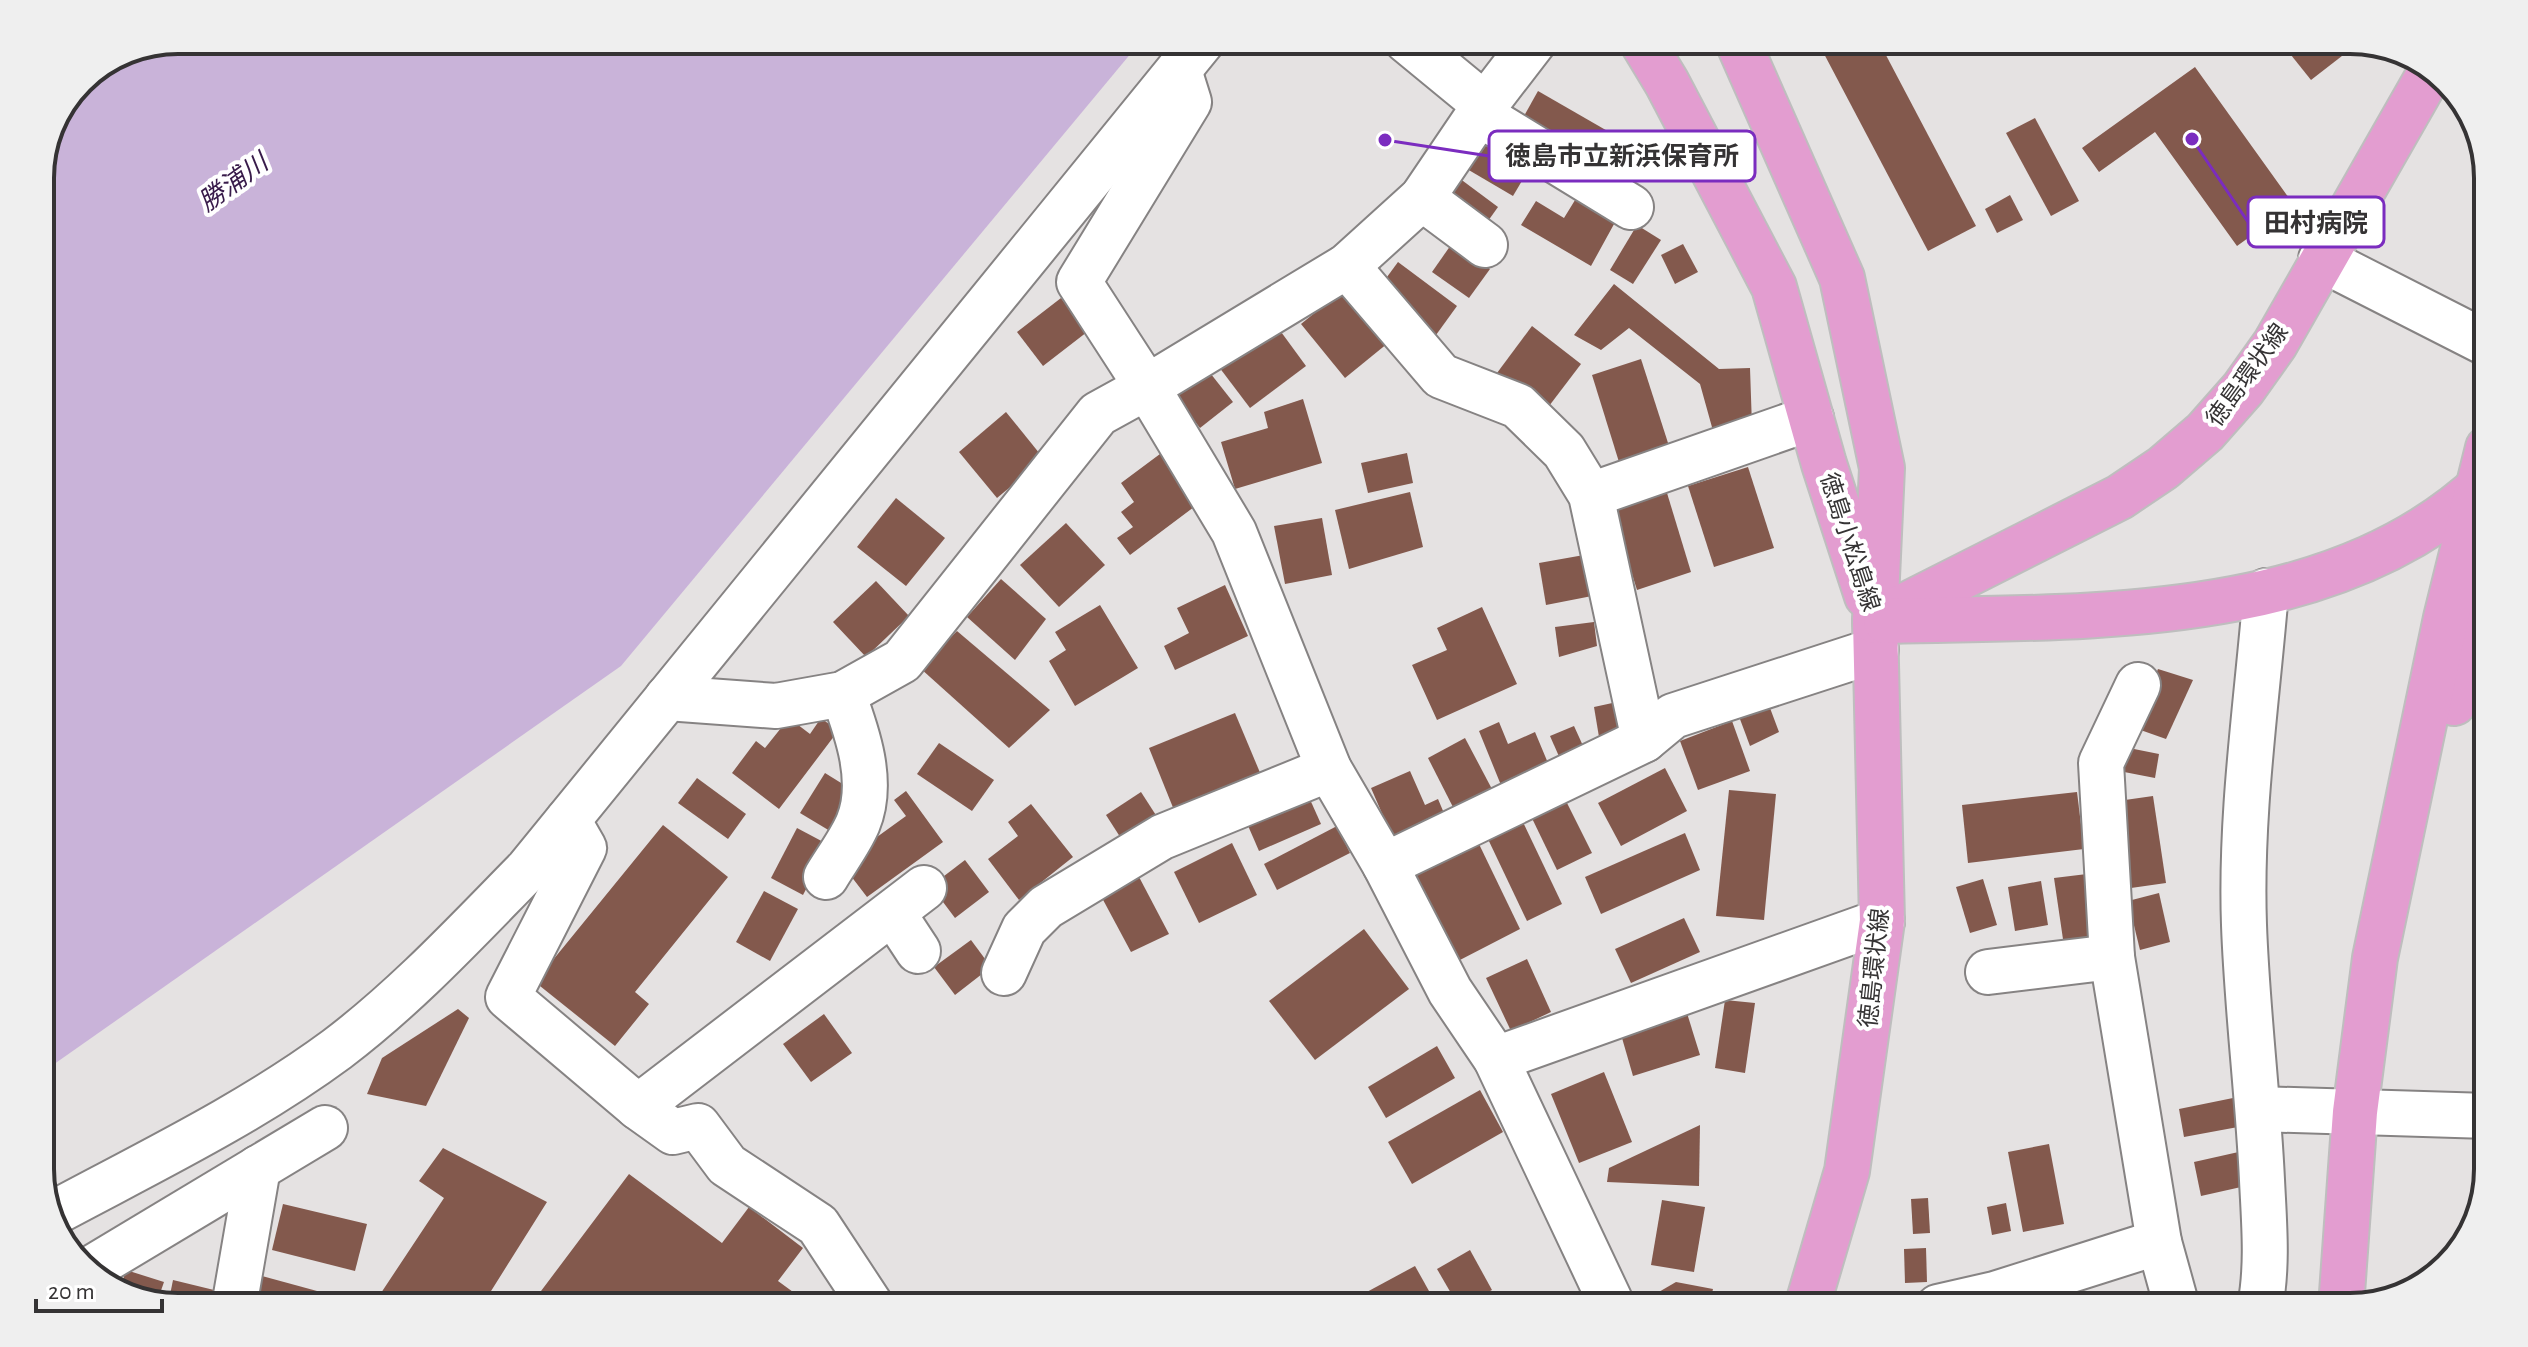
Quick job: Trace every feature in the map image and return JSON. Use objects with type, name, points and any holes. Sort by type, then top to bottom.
[{"type":"main road","name":"徳島小松島線","points":[[1649,54],[1774,287],[1876,636]]},
{"type":"main road","name":"徳島小松島線","points":[[1743,54],[1842,278],[1882,468],[1876,636]]},
{"type":"main road","name":"徳島環状線","points":[[1811,1293],[1847,1171],[1882,921],[1876,636],[2120,497],[2163,468],[2205,432],[2243,389],[2275,344],[2426,80]]},
{"type":"main road","points":[[1876,636],[2199,606],[2266,591],[2350,566],[2397,545],[2441,517],[2474,490]]},
{"type":"main road","points":[[2342,1293],[2355,1112],[2375,958],[2446,618],[2474,514]]},
{"type":"main road","points":[[2375,958],[2474,640]]},
{"type":"street","points":[[1421,54],[1482,109],[1631,207]]},
{"type":"street","points":[[667,698],[776,706],[843,694],[902,661],[1098,414],[1347,266],[1422,198],[1482,109],[1524,54]]},
{"type":"street","points":[[1191,55],[1189,102],[1079,282],[1147,387],[1234,532],[1329,769],[1385,865],[1450,991],[1496,1059],[1606,1293]]},
{"type":"street","points":[[61,1209],[258,1103],[337,1049],[409,990],[528,869],[1191,55]]},
{"type":"street","points":[[1422,198],[1485,245]]},
{"type":"street","points":[[2321,259],[2474,337]]},
{"type":"street","points":[[1347,266],[1441,376],[1518,406],[1564,451],[1591,495],[1644,740]]},
{"type":"street","points":[[1591,495],[1811,418]]},
{"type":"street","points":[[2263,1293],[2265,1281],[2258,1109],[2244,924],[2245,833],[2266,591]]},
{"type":"street","points":[[1385,865],[1644,740],[1673,716],[1876,636]]},
{"type":"street","points":[[2138,685],[2101,763],[2112,957],[2159,1242],[2173,1293]]},
{"type":"street","points":[[826,877],[859,821],[864,782],[857,733],[843,694]]},
{"type":"street","points":[[1004,973],[1024,929],[1046,907],[1162,837],[1329,769]]},
{"type":"street","points":[[568,820],[584,848],[508,997],[638,1107],[673,1132],[698,1126],[727,1165],[818,1225],[863,1293]]},
{"type":"street","points":[[638,1107],[749,1042],[908,901],[918,951]]},
{"type":"street","points":[[1496,1059],[1882,921]]},
{"type":"street","points":[[1988,972],[2112,957]]},
{"type":"street","points":[[2258,1109],[2474,1116]]},
{"type":"street","points":[[98,1264],[325,1128]]},
{"type":"street","points":[[236,1293],[258,1168]]},
{"type":"street","points":[[1998,1293],[2159,1242]]},
{"type":"water","name":"勝浦川","points":[[178,54],[1130,54],[621,666],[54,1064],[54,170],[58,146],[80,102],[96,85],[130,63],[154,56]]},
{"type":"building","points":[[1824,54],[1885,54],[1976,226],[1928,251]]},
{"type":"building","points":[[2290,54],[2345,54],[2311,80]]},
{"type":"building","points":[[2195,67],[2294,205],[2237,246],[2155,132],[2099,172],[2082,148]]},
{"type":"building","points":[[1538,91],[1637,148],[1618,180],[1520,123]]},
{"type":"building","points":[[2035,118],[2079,201],[2051,216],[2006,133]]},
{"type":"building","points":[[1487,135],[1533,162],[1513,196],[1467,169]]},
{"type":"building","points":[[1459,178],[1498,207],[1483,228],[1444,200]]},
{"type":"building","points":[[1580,192],[1619,215],[1591,266],[1521,225],[1536,201],[1564,218]]},
{"type":"building","points":[[2010,195],[2023,220],[1997,233],[1985,209]]},
{"type":"building","points":[[1637,225],[1661,240],[1633,284],[1610,270]]},
{"type":"building","points":[[1453,242],[1490,269],[1469,298],[1432,272]]},
{"type":"building","points":[[1683,244],[1698,272],[1675,284],[1661,255]]},
{"type":"building","points":[[1398,262],[1457,306],[1436,335],[1376,292]]},
{"type":"building","points":[[1614,284],[1719,369],[1750,368],[1752,426],[1715,438],[1700,384],[1629,328],[1601,350],[1574,335]]},
{"type":"building","points":[[1344,289],[1388,343],[1345,378],[1301,324]]},
{"type":"building","points":[[1061,298],[1087,332],[1043,366],[1017,332]]},
{"type":"building","points":[[1276,325],[1306,366],[1250,408],[1219,367]]},
{"type":"building","points":[[1532,326],[1581,364],[1546,410],[1497,373]]},
{"type":"building","points":[[1641,359],[1669,446],[1619,462],[1592,375]]},
{"type":"building","points":[[1207,369],[1233,402],[1200,428],[1174,395]]},
{"type":"building","points":[[1303,399],[1322,463],[1235,489],[1221,442],[1268,428],[1264,412]]},
{"type":"building","points":[[1006,412],[1044,459],[997,498],[959,452]]},
{"type":"building","points":[[1407,453],[1413,483],[1368,493],[1361,463]]},
{"type":"building","points":[[1160,454],[1198,504],[1130,555],[1117,538],[1133,527],[1121,512],[1134,502],[1121,483]]},
{"type":"building","points":[[1748,467],[1774,548],[1714,567],[1688,486]]},
{"type":"building","points":[[1410,492],[1423,547],[1349,569],[1335,510]]},
{"type":"building","points":[[1667,493],[1691,572],[1637,590],[1612,510]]},
{"type":"building","points":[[896,498],[945,538],[906,586],[857,547]]},
{"type":"building","points":[[1322,518],[1332,575],[1285,584],[1274,526]]},
{"type":"building","points":[[1066,523],[1105,565],[1059,607],[1020,565]]},
{"type":"building","points":[[1584,555],[1592,596],[1546,605],[1539,563]]},
{"type":"building","points":[[1001,579],[1046,619],[1015,660],[967,617]]},
{"type":"building","points":[[876,581],[909,616],[866,657],[833,622]]},
{"type":"building","points":[[1225,585],[1248,636],[1175,670],[1164,646],[1189,633],[1177,608]]},
{"type":"building","points":[[1100,605],[1138,668],[1075,706],[1049,661],[1066,650],[1055,632]]},
{"type":"building","points":[[1482,607],[1517,684],[1437,720],[1412,665],[1447,650],[1437,628]]},
{"type":"building","points":[[1594,622],[1597,646],[1559,657],[1555,627]]},
{"type":"building","points":[[957,631],[1050,710],[1009,748],[920,668]]},
{"type":"building","points":[[2158,669],[2193,680],[2166,739],[2132,727]]},
{"type":"building","points":[[1767,700],[1779,732],[1750,746],[1737,711]]},
{"type":"building","points":[[1617,702],[1623,740],[1600,743],[1594,707]]},
{"type":"building","points":[[1235,713],[1261,775],[1176,815],[1149,748]]},
{"type":"building","points":[[789,718],[810,734],[821,718],[838,731],[779,809],[732,773],[756,741],[765,748]]},
{"type":"building","points":[[1732,721],[1750,771],[1698,790],[1680,741]]},
{"type":"building","points":[[1499,722],[1508,744],[1535,732],[1553,775],[1505,795],[1479,731]]},
{"type":"building","points":[[1574,726],[1589,759],[1565,770],[1550,736]]},
{"type":"building","points":[[1465,738],[1493,791],[1455,811],[1428,758]]},
{"type":"building","points":[[939,743],[994,780],[972,811],[917,774]]},
{"type":"building","points":[[2124,747],[2159,754],[2155,778],[2119,771]]},
{"type":"building","points":[[1665,768],[1687,811],[1621,846],[1598,803]]},
{"type":"building","points":[[1410,771],[1425,805],[1438,799],[1449,825],[1397,848],[1371,788]]},
{"type":"building","points":[[825,773],[854,791],[830,831],[800,813]]},
{"type":"building","points":[[697,778],[746,814],[728,839],[678,803]]},
{"type":"building","points":[[1729,790],[1776,794],[1764,920],[1716,916]]},
{"type":"building","points":[[906,791],[943,842],[867,897],[841,863],[906,816],[894,800]]},
{"type":"building","points":[[1141,792],[1161,823],[1124,843],[1106,815]]},
{"type":"building","points":[[2077,792],[2084,849],[1968,863],[1962,805]]},
{"type":"building","points":[[1562,793],[1592,853],[1557,870],[1528,810]]},
{"type":"building","points":[[1308,795],[1321,824],[1259,851],[1246,821]]},
{"type":"building","points":[[2153,796],[2166,883],[2124,889],[2111,802]]},
{"type":"building","points":[[1031,804],[1073,857],[1019,900],[988,859],[1018,836],[1008,822]]},
{"type":"building","points":[[1522,820],[1562,904],[1527,921],[1487,837]]},
{"type":"building","points":[[663,825],[728,877],[635,992],[649,1004],[615,1046],[535,982]]},
{"type":"building","points":[[1337,826],[1350,853],[1277,890],[1264,864]]},
{"type":"building","points":[[797,828],[829,845],[803,895],[771,878]]},
{"type":"building","points":[[1685,833],[1700,870],[1601,914],[1585,877]]},
{"type":"building","points":[[1478,842],[1520,929],[1458,961],[1415,873]]},
{"type":"building","points":[[1232,843],[1257,895],[1199,923],[1174,872]]},
{"type":"building","points":[[965,860],[989,892],[955,918],[931,886]]},
{"type":"building","points":[[2087,874],[2097,941],[2064,946],[2054,878]]},
{"type":"building","points":[[1138,875],[1169,934],[1131,952],[1101,896]]},
{"type":"building","points":[[1983,879],[1997,925],[1970,933],[1956,887]]},
{"type":"building","points":[[2041,881],[2048,925],[2015,931],[2008,887]]},
{"type":"building","points":[[764,891],[798,909],[770,961],[736,942]]},
{"type":"building","points":[[2159,893],[2170,942],[2140,950],[2128,901]]},
{"type":"building","points":[[1684,918],[1700,952],[1631,983],[1615,949]]},
{"type":"building","points":[[1364,929],[1409,989],[1315,1060],[1269,1001]]},
{"type":"building","points":[[971,940],[991,967],[955,995],[934,967]]},
{"type":"building","points":[[1527,959],[1551,1012],[1511,1031],[1486,978]]},
{"type":"building","points":[[1725,1000],[1755,1003],[1745,1073],[1715,1068]]},
{"type":"building","points":[[458,1009],[469,1018],[426,1106],[367,1094],[382,1058]]},
{"type":"building","points":[[1686,1010],[1700,1055],[1633,1076],[1620,1031]]},
{"type":"building","points":[[824,1014],[852,1053],[811,1082],[783,1044]]},
{"type":"building","points":[[1437,1046],[1455,1078],[1386,1118],[1368,1087]]},
{"type":"building","points":[[1604,1072],[1632,1142],[1579,1163],[1551,1094]]},
{"type":"building","points":[[1480,1090],[1503,1132],[1412,1184],[1388,1142]]},
{"type":"building","points":[[2233,1098],[2238,1127],[2184,1137],[2179,1109]]},
{"type":"building","points":[[1700,1125],[1699,1186],[1607,1182],[1609,1168]]},
{"type":"building","points":[[2049,1144],[2064,1224],[2023,1232],[2008,1152]]},
{"type":"building","points":[[443,1148],[547,1202],[490,1293],[381,1293],[444,1198],[419,1181]]},
{"type":"building","points":[[2243,1151],[2250,1185],[2201,1196],[2194,1162]]},
{"type":"building","points":[[629,1174],[722,1243],[749,1207],[803,1248],[778,1281],[794,1293],[540,1293]]},
{"type":"building","points":[[1928,1198],[1930,1233],[1913,1234],[1911,1199]]},
{"type":"building","points":[[1662,1200],[1705,1207],[1694,1272],[1651,1265]]},
{"type":"building","points":[[2006,1203],[2011,1231],[1992,1235],[1987,1207]]},
{"type":"building","points":[[283,1204],[367,1224],[355,1271],[272,1250]]},
{"type":"building","points":[[1926,1248],[1927,1282],[1905,1283],[1904,1249]]},
{"type":"building","points":[[1470,1250],[1492,1290],[1486,1293],[1451,1293],[1437,1269]]},
{"type":"building","points":[[1415,1266],[1430,1293],[1365,1293]]},
{"type":"building","points":[[126,1270],[164,1282],[161,1292],[123,1280]]},
{"type":"building","points":[[262,1276],[324,1293],[258,1293]]},
{"type":"building","points":[[173,1280],[214,1290],[213,1293],[171,1292]]},
{"type":"building","points":[[1676,1282],[1713,1289],[1712,1293],[1657,1293]]},
{"type":"place","name":"田村病院","points":[[2192,139]]},
{"type":"place","name":"徳島市立新浜保育所","points":[[1385,140]]}]
